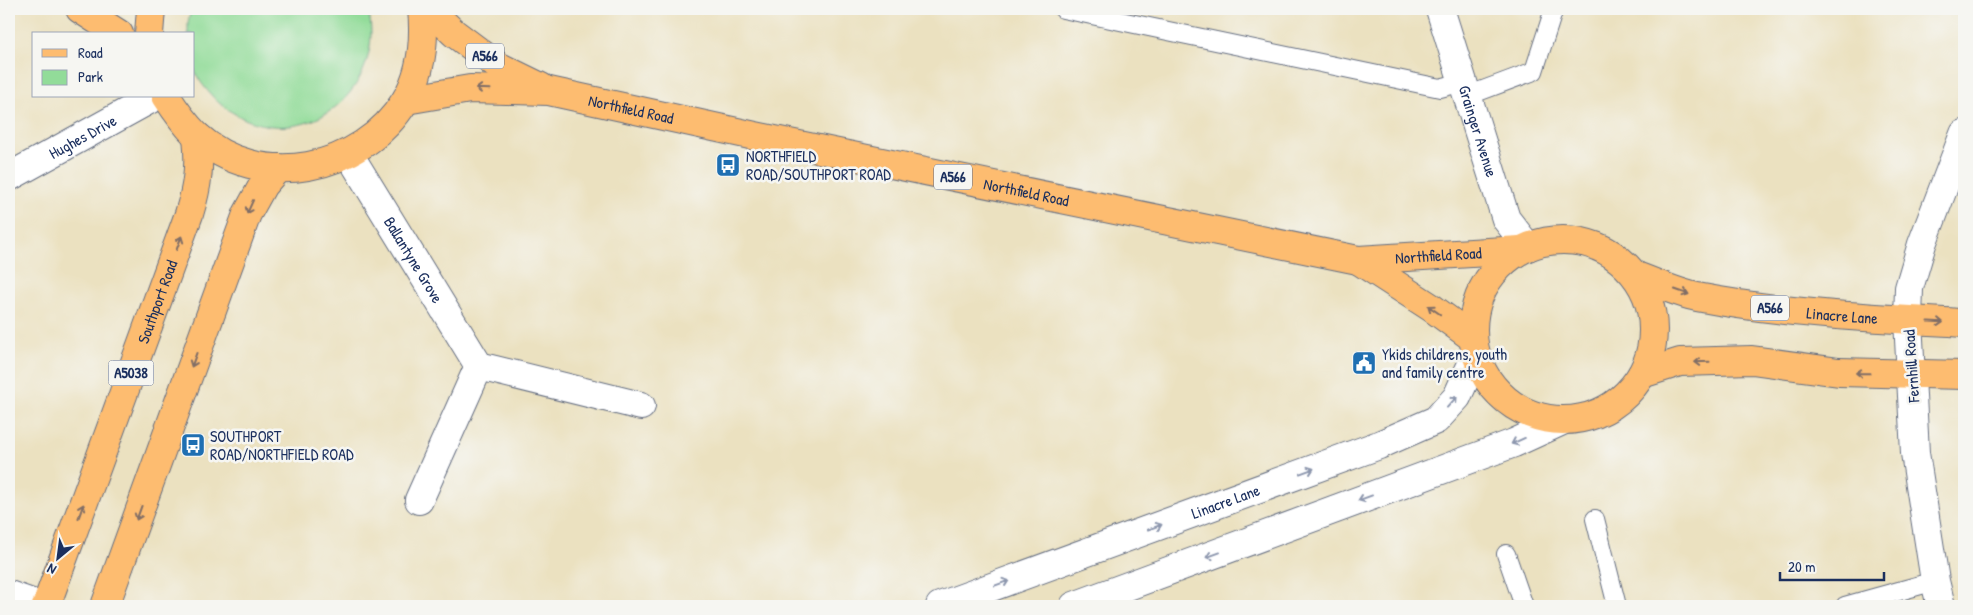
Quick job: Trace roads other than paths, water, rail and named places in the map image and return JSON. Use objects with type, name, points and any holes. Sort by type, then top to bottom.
[{"type":"main road","points":[[80,9],[117,32]]},
{"type":"main road","points":[[149,32],[151,9]]},
{"type":"main road","points":[[167,98],[178,116],[197,136],[235,158],[256,165],[278,168],[302,168],[349,154],[371,139],[390,121],[406,100],[419,68],[424,34],[422,9]]},
{"type":"main road","name":"Northfield Road","points":[[429,9],[454,33],[498,66],[549,91]]},
{"type":"main road","name":"Northfield Road","points":[[406,100],[470,89],[549,91],[754,136],[1358,260],[1524,249]]},
{"type":"main road","name":"Southport Road","points":[[46,606],[190,214],[198,181],[200,161],[197,136]]},
{"type":"main road","points":[[105,606],[247,214],[263,185],[278,168]]},
{"type":"main road","points":[[1564,240],[1591,244],[1619,259],[1636,276],[1647,298],[1653,316],[1654,330],[1651,352],[1642,374],[1628,393],[1609,408],[1581,419],[1540,418],[1515,407],[1490,383],[1475,347],[1472,327],[1475,309],[1483,287],[1494,272],[1505,260],[1524,249],[1538,243],[1564,240]]},
{"type":"main road","name":"Northfield Road","points":[[1358,260],[1432,308],[1475,347]]},
{"type":"main road","name":"Linacre Lane","points":[[1636,276],[1695,296],[1789,311],[1964,323]]},
{"type":"main road","points":[[1642,374],[1680,362],[1752,360],[1840,372],[1964,376]]},
{"type":"street","name":"Grainger Avenue","points":[[1440,9],[1506,220],[1524,249]]},
{"type":"street","name":"Hughes Drive","points":[[9,177],[152,98]]},
{"type":"street","name":"Fernhill Road","points":[[1938,594],[1916,453],[1908,320],[1909,288],[1922,244],[1964,134]]},
{"type":"street","name":"Ballantyne Grove","points":[[349,154],[479,366]]},
{"type":"street","name":"Linacre Lane","points":[[940,606],[1379,445],[1436,420],[1457,397],[1475,347]]},
{"type":"street","points":[[419,500],[479,366],[641,406]]},
{"type":"street","points":[[1074,606],[1505,447],[1562,420]]},
{"type":"street","points":[[9,595],[40,606]]},
{"type":"lane","points":[[1063,9],[1440,88],[1465,89],[1534,71],[1554,9]]},
{"type":"lane","points":[[1595,519],[1617,606]]},
{"type":"lane","points":[[1506,554],[1524,606]]},
{"type":"lane","points":[[1845,606],[1938,594]]},
{"type":"place","name":"NORTHFIELD ROAD/SOUTHPORT ROAD","points":[[728,165]]},
{"type":"place","name":"Ykids childrens, youth and family centre","points":[[1364,363]]},
{"type":"place","name":"SOUTHPORT ROAD/NORTHFIELD ROAD","points":[[193,445]]}]
